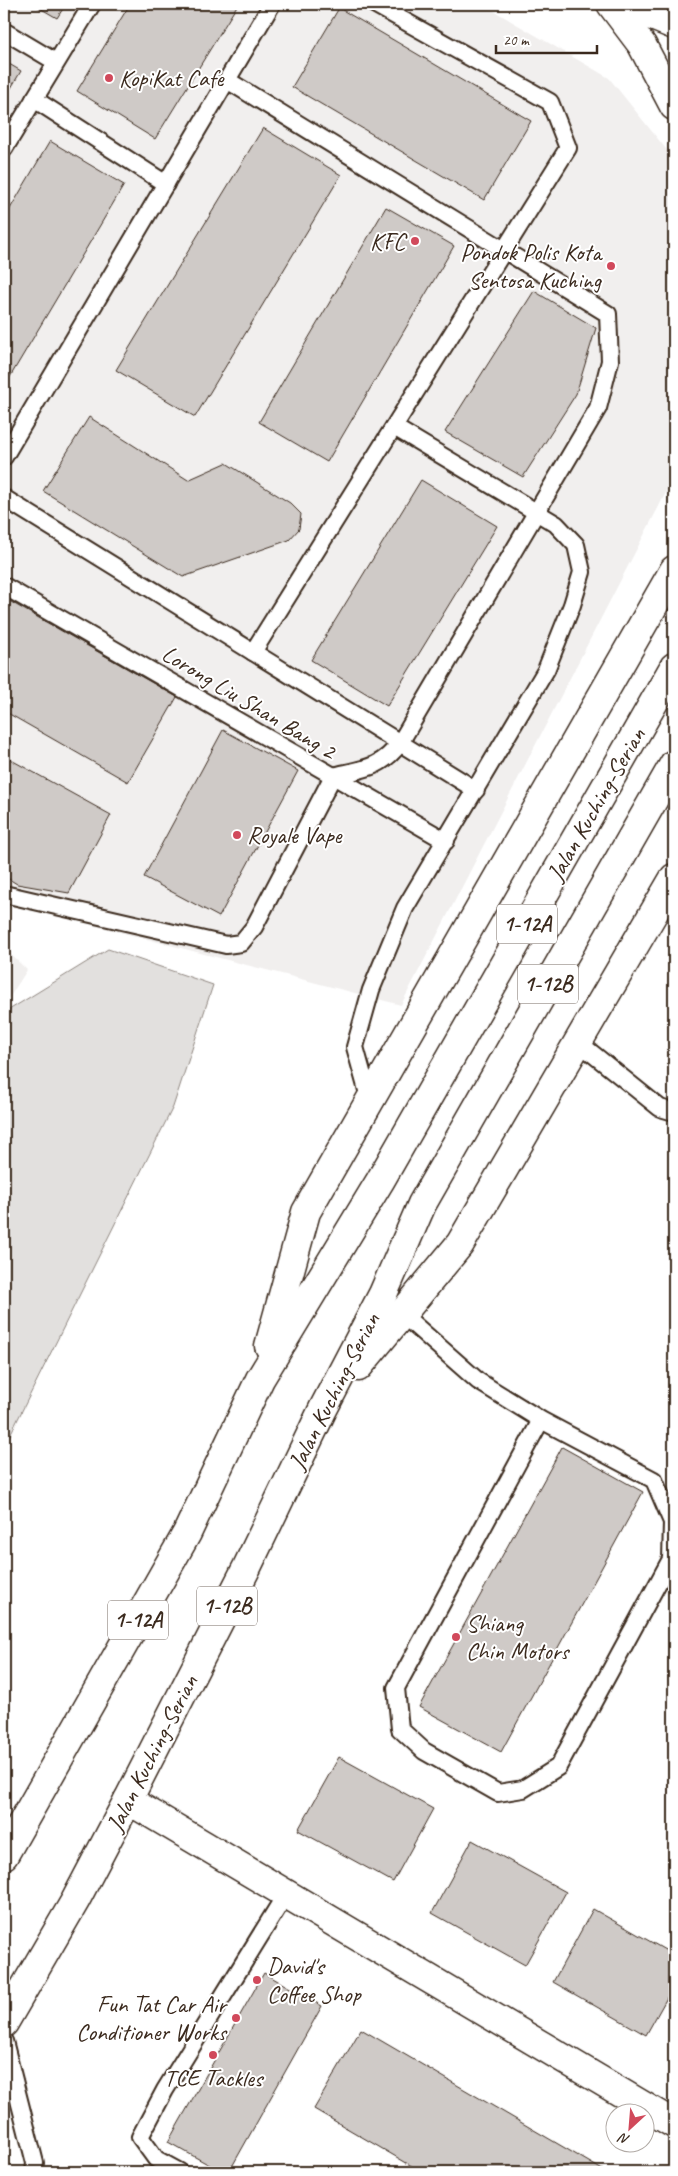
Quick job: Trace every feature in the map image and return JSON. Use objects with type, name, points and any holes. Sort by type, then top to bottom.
[{"type":"main road","points":[[611,4],[642,45],[674,106]]},
{"type":"main road","points":[[622,4],[674,25]]},
{"type":"main road","points":[[260,1379],[306,1212],[674,570]]},
{"type":"main road","name":"Jalan Kuching-Serian","points":[[4,1855],[187,1533],[260,1379],[380,1181],[674,667]]},
{"type":"main road","name":"Jalan Kuching-Serian","points":[[4,2024],[75,1902],[247,1567],[323,1409],[383,1294],[422,1204],[674,764]]},
{"type":"main road","points":[[323,1409],[460,1244],[674,878]]},
{"type":"main road","points":[[128,1800],[674,2124]]},
{"type":"lane","points":[[4,149],[92,4]]},
{"type":"lane","points":[[4,457],[272,4]]},
{"type":"lane","points":[[253,652],[568,148],[550,102],[374,4]]},
{"type":"lane","points":[[4,31],[56,62]]},
{"type":"lane","points":[[227,80],[608,314],[610,361],[598,408],[400,743],[390,757],[381,764],[333,776]]},
{"type":"lane","points":[[34,99],[166,184]]},
{"type":"lane","points":[[370,1101],[356,1047],[371,990],[404,908],[546,670],[572,605],[582,572],[576,545],[556,524],[394,427]]},
{"type":"lane","points":[[4,498],[476,790]]},
{"type":"lane","name":"Lorong Liu Shan Bang 2","points":[[4,586],[333,776],[254,927],[241,943],[226,945],[4,894]]},
{"type":"lane","points":[[333,776],[446,840]]},
{"type":"lane","points":[[578,1042],[660,1108],[674,1112]]},
{"type":"lane","points":[[402,1314],[478,1381],[541,1420],[654,1480],[672,1522],[671,1559],[558,1767],[523,1790],[498,1793],[424,1751],[400,1729],[396,1688],[541,1420]]},
{"type":"lane","points":[[180,2172],[156,2158],[140,2138],[165,2090],[286,1894]]},
{"type":"lane","points":[[4,2041],[35,2163],[34,2172]]},
{"type":"shaded area","points":[[4,4],[482,4],[609,78],[674,159],[674,477],[401,1005],[4,902]]},
{"type":"shaded area","points":[[4,948],[27,970],[4,1006]]},
{"type":"shaded area","points":[[108,949],[213,985],[173,1107],[4,1447],[4,1013]]},
{"type":"building","points":[[33,4],[66,4],[57,18]]},
{"type":"building","points":[[130,4],[238,4],[155,139],[77,91]]},
{"type":"building","points":[[339,8],[531,121],[484,200],[292,87]]},
{"type":"building","points":[[4,61],[21,71],[4,100]]},
{"type":"building","points":[[263,128],[341,175],[195,417],[116,370]]},
{"type":"building","points":[[50,141],[124,185],[4,387],[4,219]]},
{"type":"building","points":[[386,207],[454,246],[327,462],[259,422]]},
{"type":"building","points":[[534,291],[596,328],[576,394],[523,477],[445,432]]},
{"type":"building","points":[[89,417],[188,480],[226,463],[290,503],[301,514],[299,529],[289,540],[183,577],[43,491]]},
{"type":"building","points":[[421,480],[497,526],[387,706],[311,660]]},
{"type":"building","points":[[4,598],[177,697],[128,782],[4,711]]},
{"type":"building","points":[[223,730],[298,771],[219,917],[144,877]]},
{"type":"building","points":[[4,756],[111,815],[69,893],[17,884],[4,876]]},
{"type":"building","points":[[562,1447],[643,1492],[501,1752],[419,1707]]},
{"type":"building","points":[[339,1757],[433,1809],[393,1882],[298,1830]]},
{"type":"building","points":[[472,1840],[566,1892],[525,1965],[432,1913]]},
{"type":"building","points":[[593,1909],[674,1955],[674,1985],[646,2035],[553,1982]]},
{"type":"building","points":[[264,1973],[322,2006],[229,2172],[222,2172],[168,2142]]},
{"type":"building","points":[[361,2029],[606,2172],[422,2172],[314,2109]]},
{"type":"place","name":"KopiKat Cafe","points":[[109,78]]},
{"type":"place","name":"KFC","points":[[415,241]]},
{"type":"place","name":"Pondok Polis Kota Sentosa Kuching","points":[[611,266]]},
{"type":"place","name":"Royale Vape","points":[[237,835]]},
{"type":"place","name":"Shiang Chin Motors","points":[[456,1637]]},
{"type":"place","name":"David's Coffee Shop","points":[[257,1980]]},
{"type":"place","name":"Fun Tat Car Air Conditioner Works","points":[[236,2018]]},
{"type":"place","name":"TCE Tackles","points":[[213,2055]]}]
